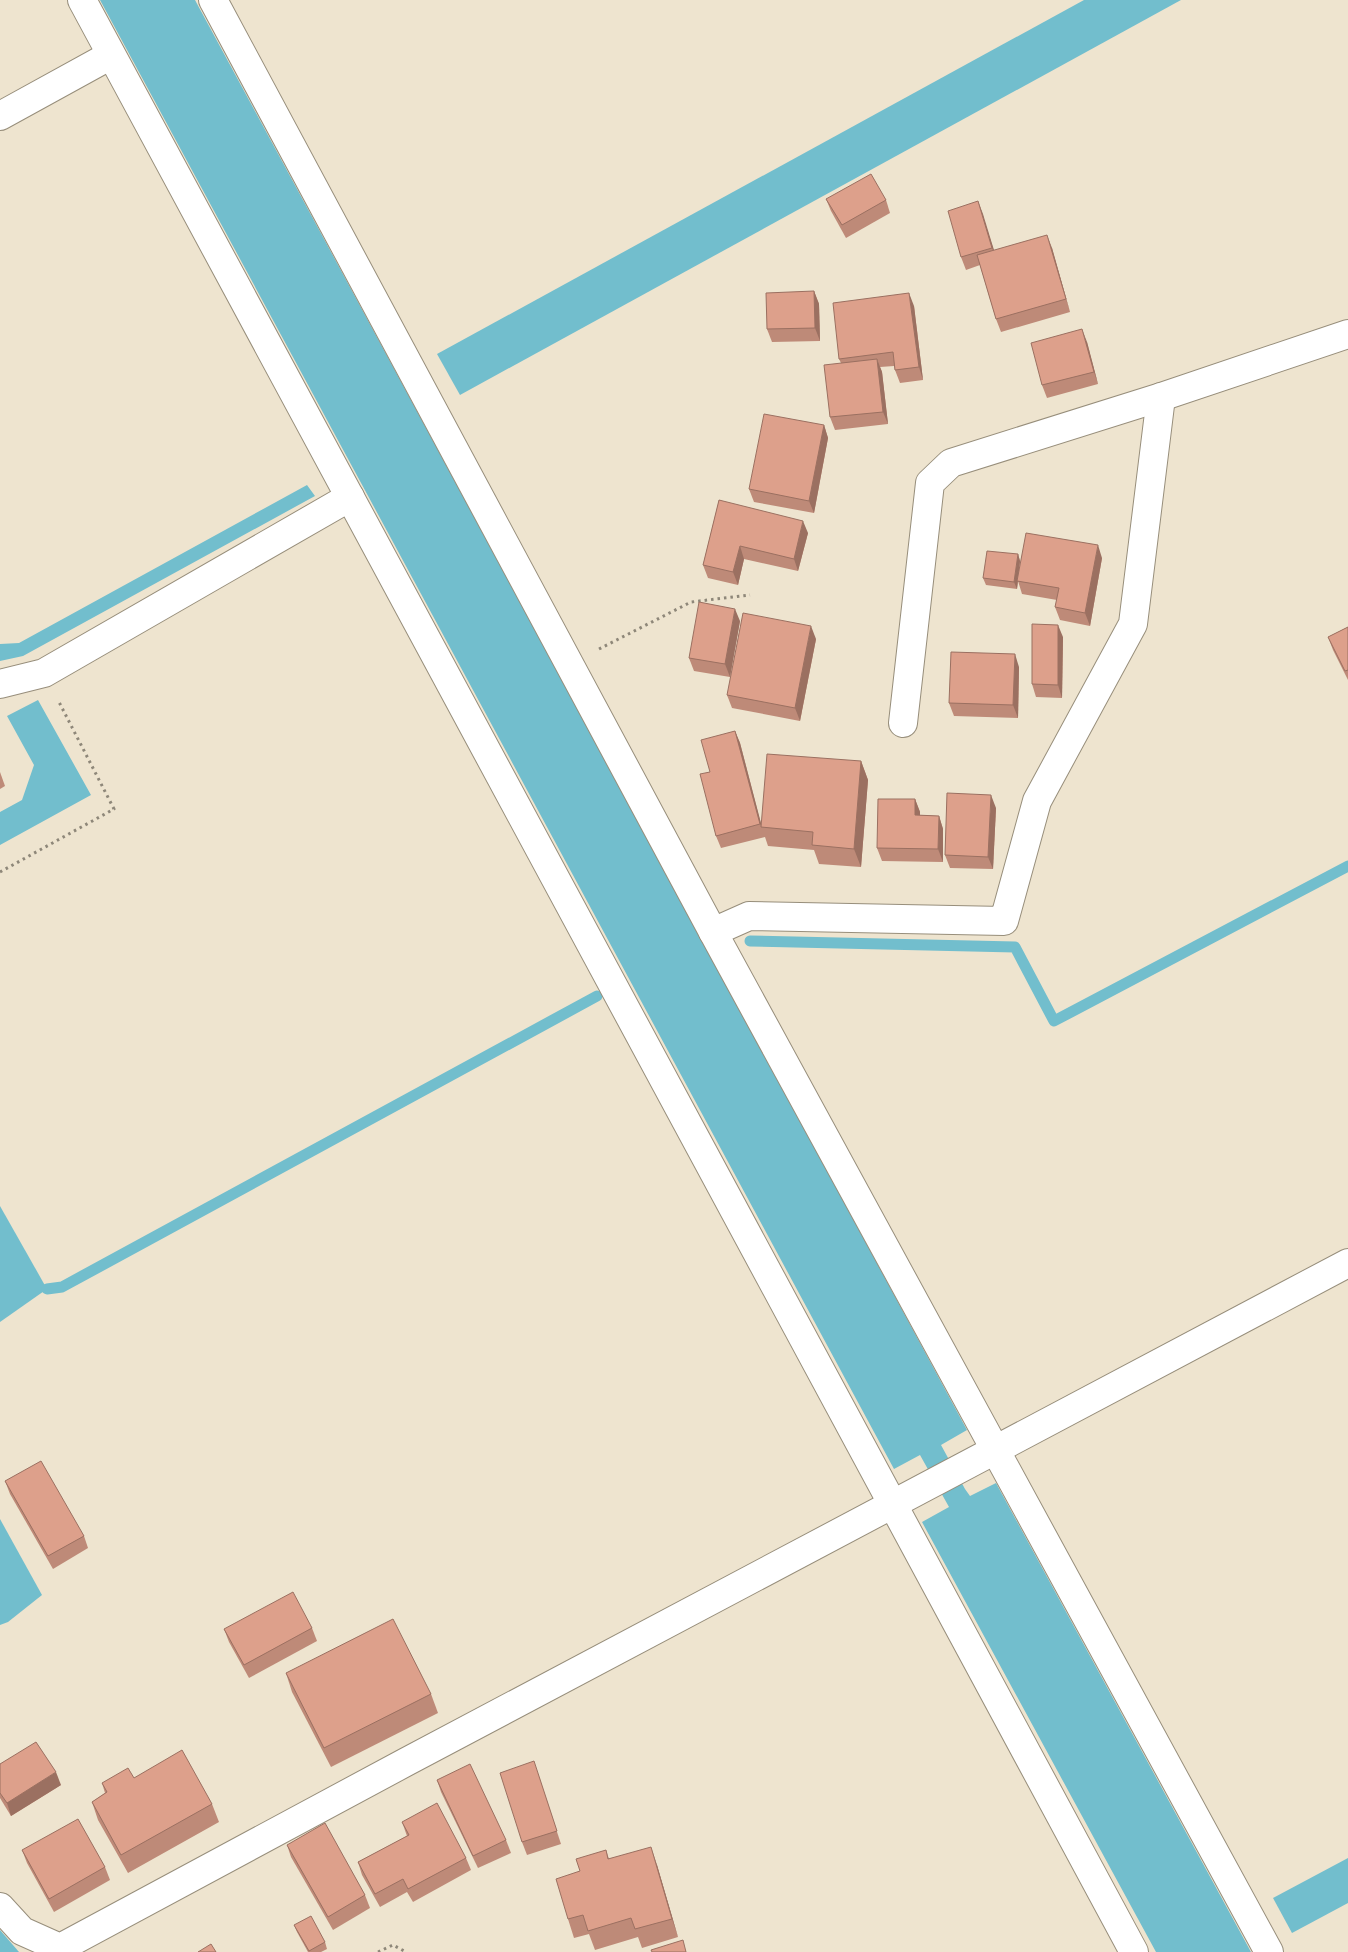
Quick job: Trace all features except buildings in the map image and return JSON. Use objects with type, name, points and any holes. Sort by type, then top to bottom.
[{"type":"street","points":[[82,0],[1134,1952]]},
{"type":"street","points":[[213,0],[713,932],[997,1449],[1269,1952]]},
{"type":"street","points":[[0,116],[111,55]]},
{"type":"street","points":[[903,723],[930,483],[951,462],[1161,397],[1348,334]]},
{"type":"street","points":[[713,932],[749,916],[1004,921],[1036,801],[1133,624],[1161,397]]},
{"type":"street","points":[[0,684],[44,673],[350,497]]},
{"type":"street","points":[[0,1907],[22,1931],[60,1948],[1348,1263]]},
{"type":"path","points":[[570,664],[691,602],[750,595]]},
{"type":"path","points":[[0,872],[114,810],[44,673]]},
{"type":"path","points":[[378,1952],[393,1944],[406,1952]]},
{"type":"water","points":[[100,0],[195,0],[967,1430],[941,1445],[970,1496],[996,1483],[1251,1952],[1156,1952],[922,1522],[949,1507],[920,1455],[894,1469]]},
{"type":"water","points":[[1084,0],[1181,0],[460,395],[437,354]]},
{"type":"water","points":[[307,485],[315,496],[23,656],[0,661],[0,644],[19,643]]},
{"type":"water","points":[[38,700],[91,795],[0,845],[0,812],[22,800],[34,765],[7,716]]},
{"type":"water","points":[[0,1206],[47,1289],[0,1322]]},
{"type":"water","points":[[0,1519],[42,1595],[8,1622],[0,1625]]},
{"type":"water","points":[[1348,1858],[1348,1903],[1292,1933],[1273,1898]]},
{"type":"water","points":[[0,1930],[19,1952],[0,1952]]},
{"type":"waterway","points":[[750,941],[1015,947],[1054,1021],[1348,866]]},
{"type":"waterway","points":[[47,1289],[62,1287],[597,996]]}]
